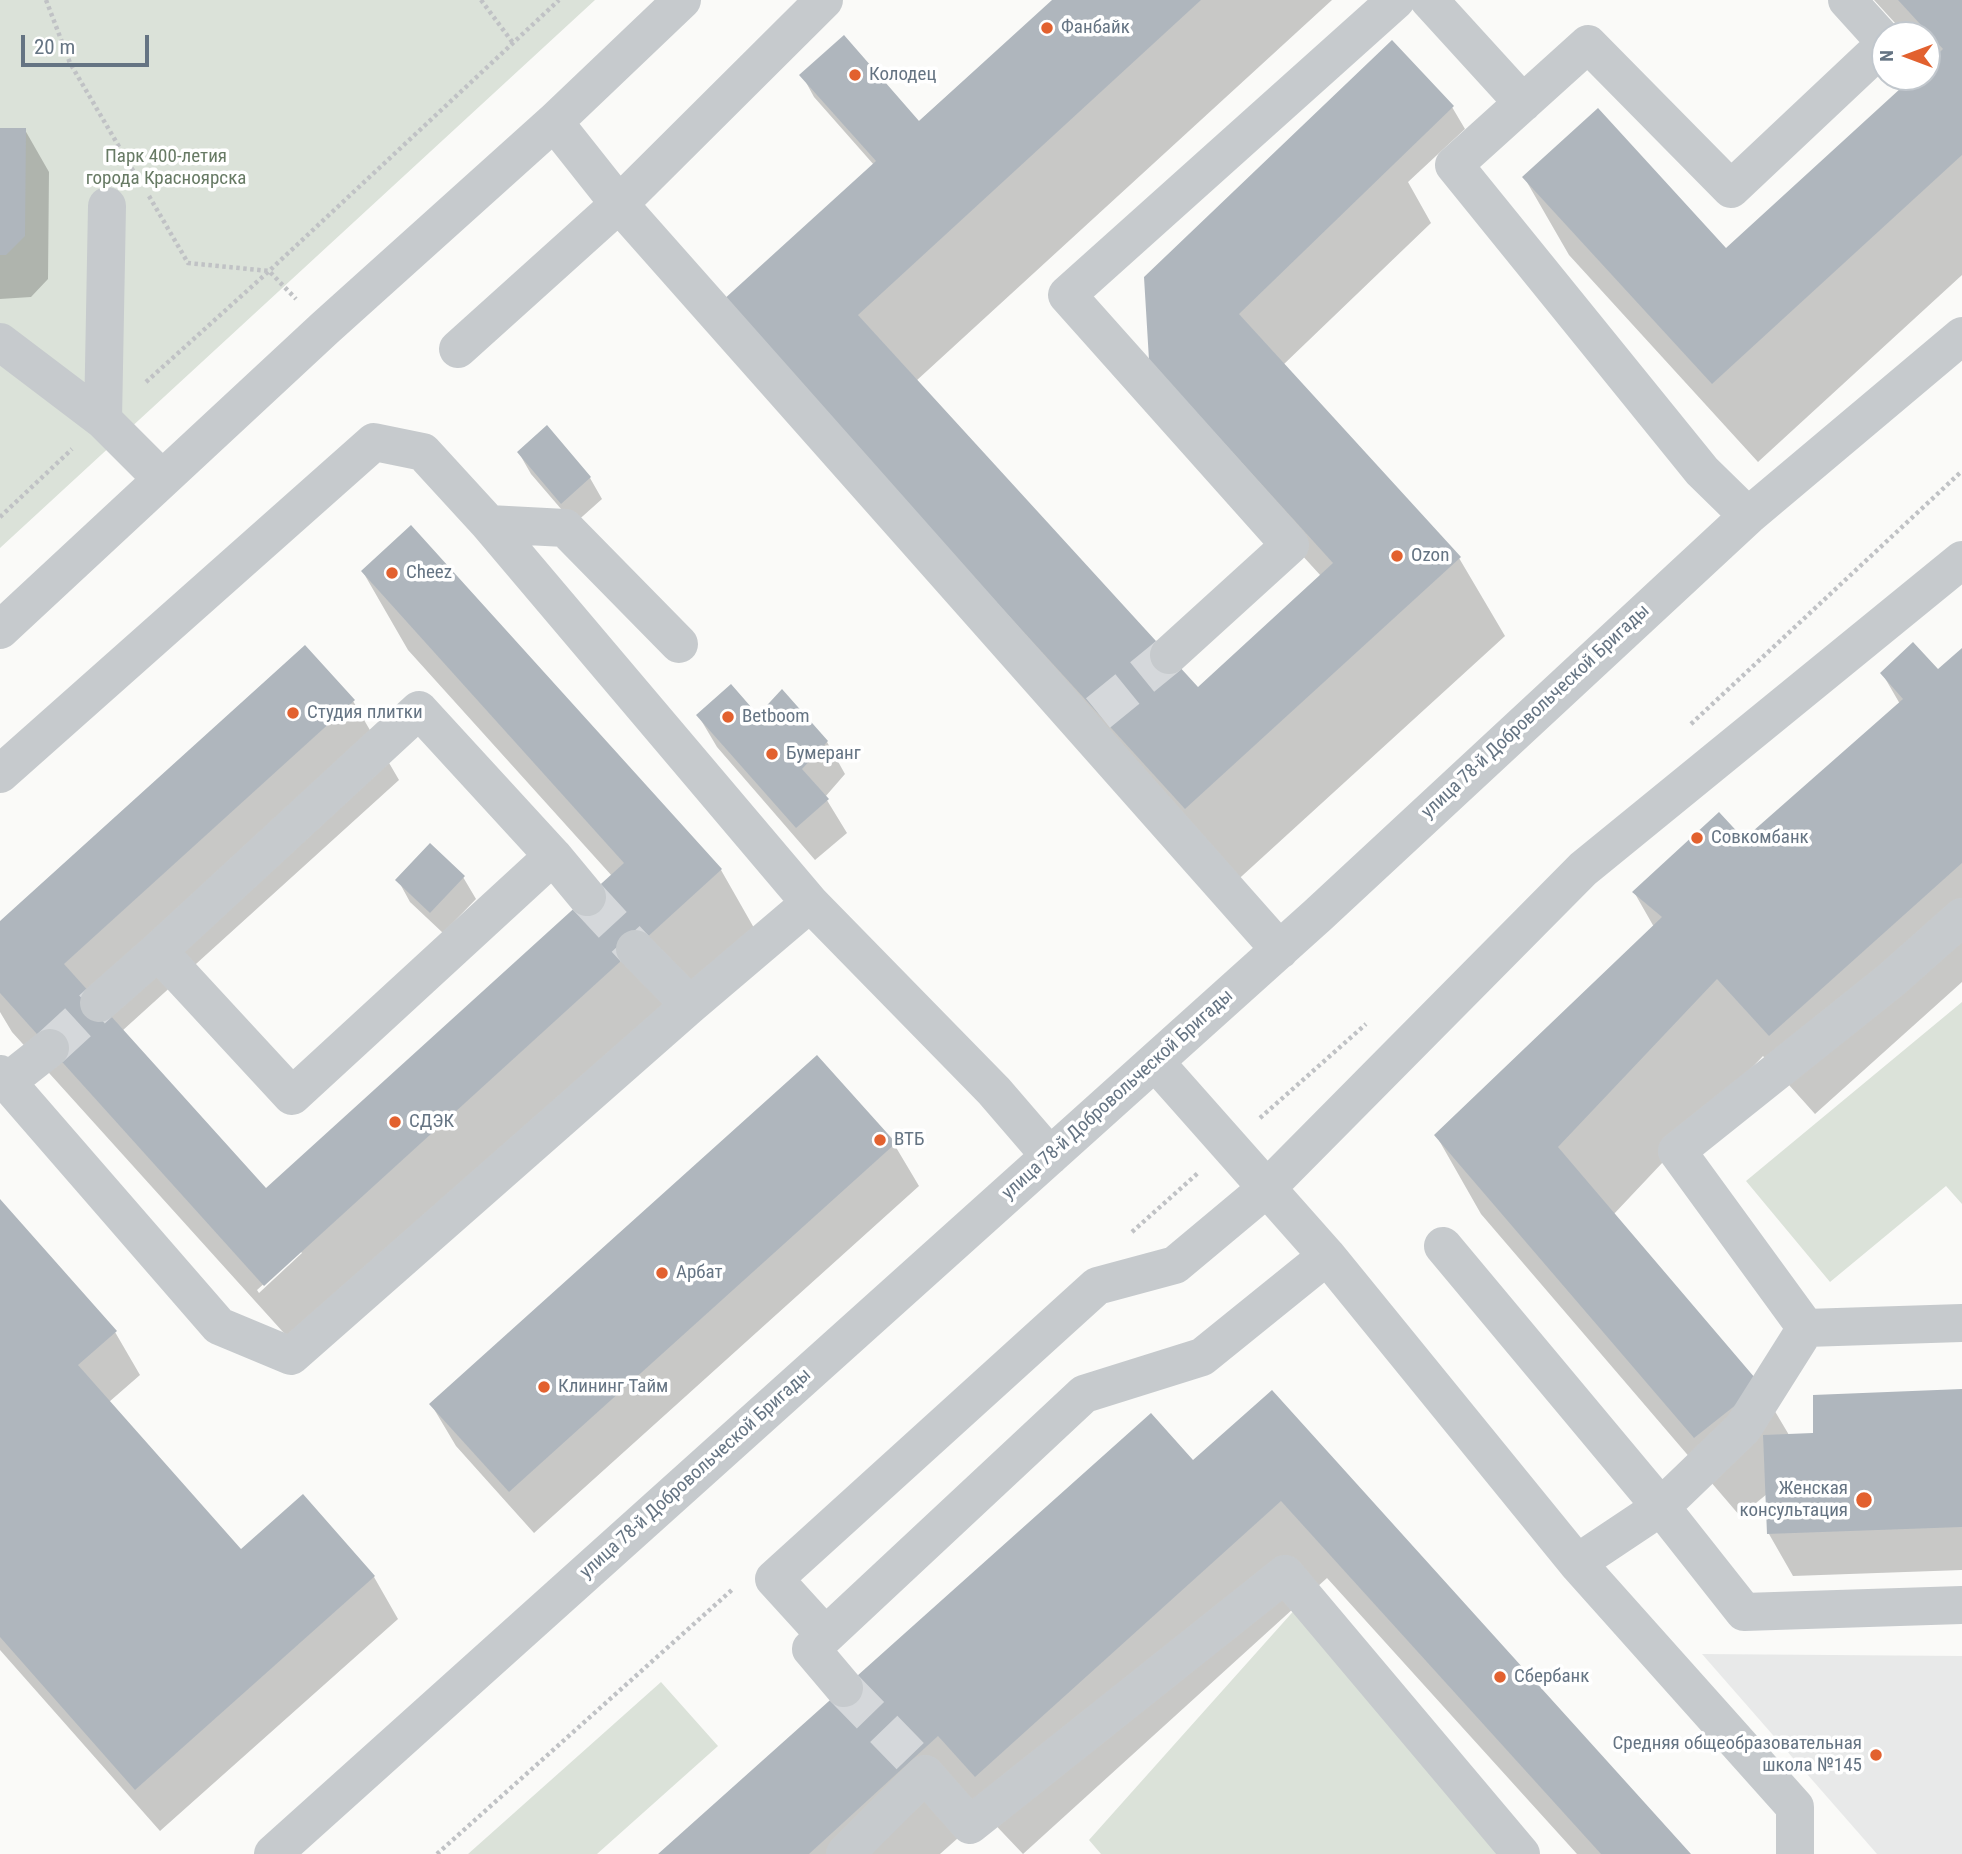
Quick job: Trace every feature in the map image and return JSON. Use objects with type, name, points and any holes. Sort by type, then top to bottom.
[{"type":"street","points":[[0,630],[682,0]]},
{"type":"street","points":[[458,349],[619,204],[824,0]]},
{"type":"street","points":[[1168,655],[1290,545],[1067,295],[1396,0]]},
{"type":"street","points":[[1429,0],[1523,103]]},
{"type":"street","points":[[1847,0],[1871,27]]},
{"type":"street","points":[[1748,516],[1702,471],[1454,165],[1588,44],[1731,189],[1871,56]]},
{"type":"street","points":[[554,121],[619,204],[1091,720],[1280,950]]},
{"type":"street","points":[[103,420],[107,206]]},
{"type":"street","name":"улица 78-й Добровольческой Бригады","points":[[273,1854],[1280,950],[1748,516],[1962,336]]},
{"type":"street","points":[[0,342],[103,420],[162,479]]},
{"type":"street","points":[[0,774],[374,442],[423,452],[489,524],[810,903],[994,1091],[1050,1156]]},
{"type":"street","points":[[489,524],[565,528],[679,645]]},
{"type":"street","points":[[825,1635],[775,1579],[1097,1286],[1175,1265],[1266,1189],[1583,869],[1962,560]]},
{"type":"street","points":[[99,1003],[419,710],[553,856],[587,897]]},
{"type":"street","points":[[158,951],[292,1096],[553,856]]},
{"type":"street","points":[[50,1048],[4,1078],[219,1326],[291,1356],[810,903]]},
{"type":"street","points":[[1806,1328],[1677,1152],[1891,980],[1962,916]]},
{"type":"street","points":[[635,949],[690,1005]]},
{"type":"street","points":[[1155,1062],[1327,1256],[1577,1563],[1795,1807],[1795,1854]]},
{"type":"street","points":[[1443,1246],[1661,1507],[1744,1612],[1962,1605]]},
{"type":"street","points":[[844,1688],[811,1648],[1084,1394],[1202,1357],[1327,1256]]},
{"type":"street","points":[[1806,1328],[1962,1323]]},
{"type":"street","points":[[1577,1563],[1661,1507],[1743,1428],[1806,1328]]},
{"type":"street","points":[[845,1854],[919,1766],[970,1825],[1285,1574],[1521,1854]]},
{"type":"path","points":[[46,0],[71,63],[140,181]]},
{"type":"path","points":[[481,0],[513,43]]},
{"type":"path","points":[[0,517],[559,0]]},
{"type":"path","points":[[147,193],[188,263],[269,271],[299,302]]},
{"type":"shaded area","name":"Средняя общеобразовательная школа №145","points":[[1702,1654],[1962,1656],[1962,1854],[1877,1854]]},
{"type":"green space","name":"Парк 400-летия города Красноярска","points":[[0,0],[595,0],[0,548]]},
{"type":"green space","points":[[1962,1002],[1962,1204],[1946,1186],[1830,1282],[1746,1181]]},
{"type":"green space","points":[[1298,1606],[1510,1854],[1101,1854],[1089,1840]]},
{"type":"green space","points":[[661,1682],[718,1746],[597,1854],[468,1854]]},
{"type":"building","points":[[1052,0],[1201,0],[858,315],[1198,687],[1333,563],[1149,360],[1144,277],[1392,40],[1454,106],[1239,314],[1461,557],[1185,809],[722,301],[876,161],[799,75],[844,35],[919,121]]},
{"type":"building","points":[[1898,0],[1962,0],[1962,155],[1712,384],[1522,177],[1598,108],[1726,248],[1898,91],[1941,91],[1941,21],[1917,21]]},
{"type":"building","points":[[0,128],[26,128],[25,236],[6,255],[0,255]]},
{"type":"building","points":[[547,425],[591,477],[561,504],[517,452]]},
{"type":"building","points":[[411,525],[722,869],[264,1286],[0,993],[0,921],[305,645],[355,700],[64,964],[266,1188],[624,863],[361,571]]},
{"type":"building","points":[[1913,642],[1938,669],[1962,648],[1962,863],[1769,1036],[1717,979],[1558,1147],[1761,1385],[1694,1438],[1434,1135],[1662,917],[1632,892],[1719,812],[1744,839],[1903,699],[1880,673]]},
{"type":"building","points":[[731,684],[758,715],[782,689],[828,741],[802,769],[829,799],[796,828],[696,715]]},
{"type":"building","points":[[430,843],[465,876],[430,913],[395,880]]},
{"type":"building","name":"Арбат","points":[[817,1055],[896,1143],[509,1492],[429,1404]]},
{"type":"building","points":[[0,1199],[117,1331],[78,1365],[241,1549],[303,1494],[375,1576],[135,1790],[0,1637]]},
{"type":"building","points":[[1962,1389],[1962,1527],[1767,1534],[1763,1435],[1813,1433],[1813,1395]]},
{"type":"building","points":[[1272,1390],[1691,1854],[1601,1854],[1281,1501],[975,1777],[938,1736],[809,1854],[658,1854],[1151,1413],[1193,1460]]},
{"type":"tunnel","points":[[1098,713],[1169,655]]},
{"type":"tunnel","points":[[587,897],[635,949]]},
{"type":"tunnel","points":[[50,1048],[99,1003]]},
{"type":"tunnel","points":[[844,1688],[913,1759]]},
{"type":"place","name":"Фанбайк","points":[[1047,28]]},
{"type":"place","name":"Колодец","points":[[855,75]]},
{"type":"place","name":"Ozon","points":[[1397,556]]},
{"type":"place","name":"Cheez","points":[[392,573]]},
{"type":"place","name":"Студия плитки","points":[[293,713]]},
{"type":"place","name":"Betboom","points":[[728,717]]},
{"type":"place","name":"Бумеранг","points":[[772,754]]},
{"type":"place","name":"Совкомбанк","points":[[1697,838]]},
{"type":"place","name":"СДЭК","points":[[395,1122]]},
{"type":"place","name":"ВТБ","points":[[880,1140]]},
{"type":"place","name":"Арбат","points":[[662,1273]]},
{"type":"place","name":"Клининг Тайм","points":[[544,1387]]},
{"type":"place","name":"Женская консультация","points":[[1864,1500]]},
{"type":"place","name":"Сбербанк","points":[[1500,1677]]},
{"type":"place","name":"Средняя общеобразовательная школа №145","points":[[1876,1755]]}]
